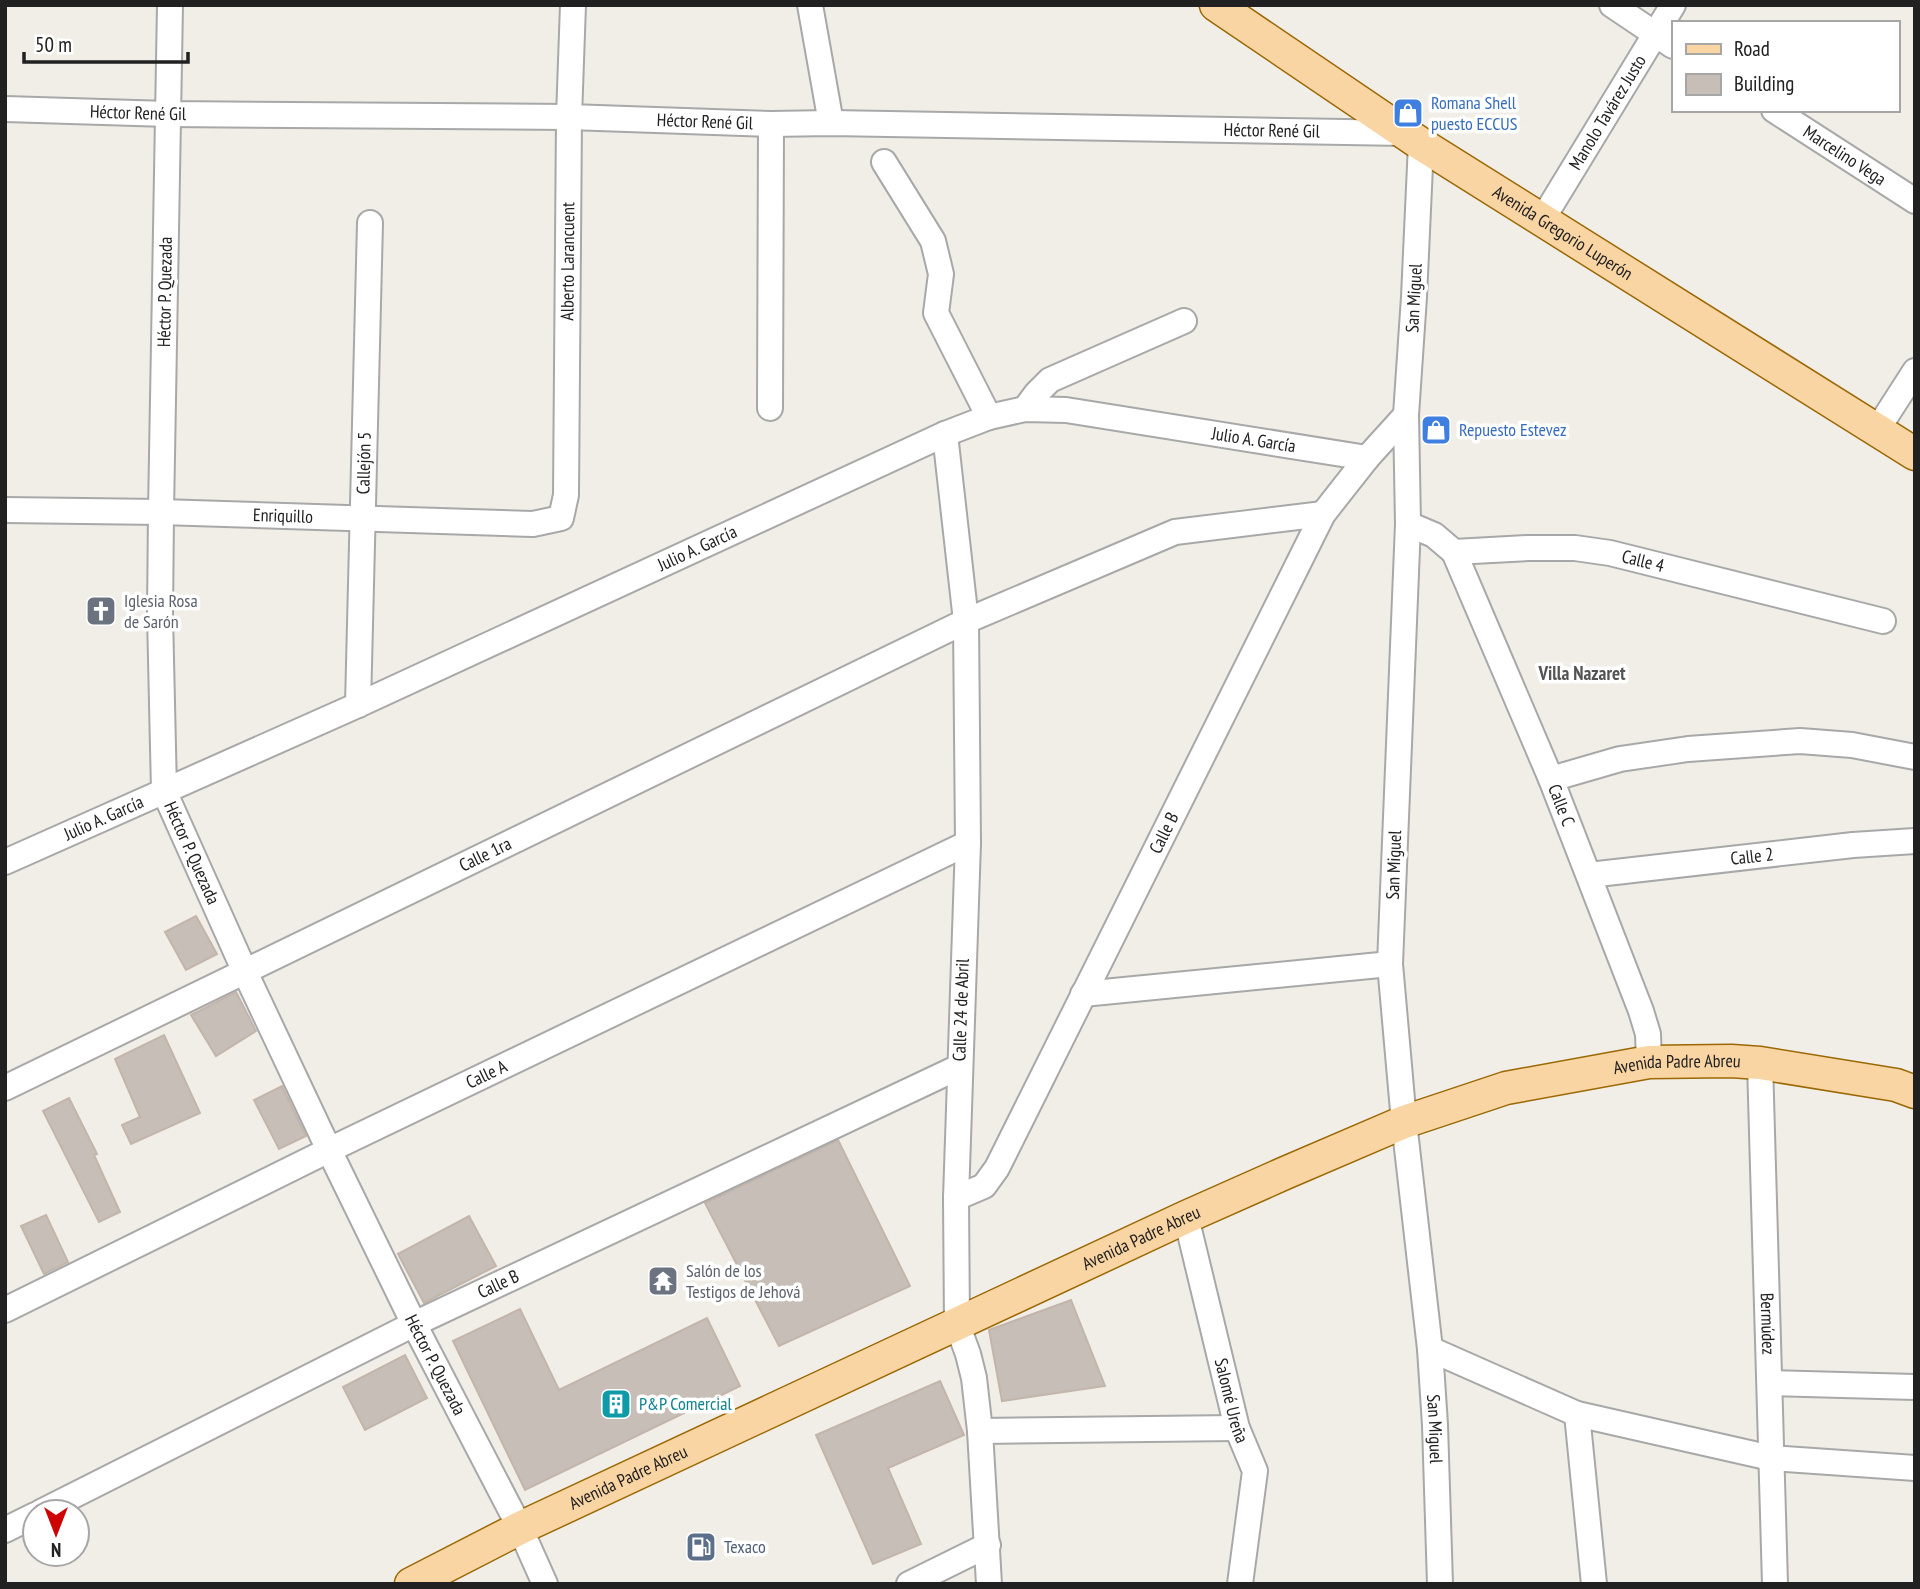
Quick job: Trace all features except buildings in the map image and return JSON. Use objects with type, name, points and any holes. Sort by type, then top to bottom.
[{"type":"main road","name":"Avenida Gregorio Luperón","points":[[1216,5],[1413,138],[1915,454]]},
{"type":"main road","name":"Avenida Padre Abreu","points":[[411,1584],[520,1528],[1186,1217],[1404,1122],[1506,1088],[1649,1062],[1731,1061],[1760,1063],[1896,1085],[1915,1091]]},
{"type":"street","name":"Héctor P. Quezada","points":[[170,5],[160,615],[164,791],[329,1150],[414,1324],[520,1528],[545,1584]]},
{"type":"street","name":"Alberto Larancuent","points":[[561,518],[566,495],[569,117],[573,5]]},
{"type":"street","points":[[810,5],[831,123]]},
{"type":"street","points":[[1612,5],[1664,40]]},
{"type":"street","name":"Manolo Tavárez Justo","points":[[1542,220],[1664,40],[1673,5]]},
{"type":"street","name":"Héctor René Gil","points":[[5,108],[168,114],[569,117],[1413,138]]},
{"type":"street","name":"Marcelino Vega","points":[[1777,112],[1915,201]]},
{"type":"street","points":[[770,408],[771,124]]},
{"type":"street","name":"San Miguel","points":[[1413,138],[1414,297],[1406,415],[1408,524],[1390,964],[1404,1122],[1430,1349],[1440,1584]]},
{"type":"street","points":[[884,162],[933,241],[941,274],[936,313],[989,417]]},
{"type":"street","name":"Callejón 5","points":[[358,705],[370,222]]},
{"type":"street","points":[[1025,409],[1050,380],[1184,321]]},
{"type":"street","points":[[1877,430],[1915,371]]},
{"type":"street","name":"Julio A. García","points":[[5,862],[358,705],[945,434],[989,417],[1025,409],[1066,410],[1367,458]]},
{"type":"street","points":[[1367,458],[1406,415]]},
{"type":"street","name":"Calle 24 de Abril","points":[[945,434],[966,621],[968,843],[956,1198],[957,1324],[974,1378],[980,1431],[989,1584]]},
{"type":"street","name":"Calle B","points":[[956,1198],[984,1186],[997,1168],[1323,514],[1367,458]]},
{"type":"street","name":"Enriquillo","points":[[5,510],[161,512],[533,524],[561,518]]},
{"type":"street","name":"Calle 1ra","points":[[5,1088],[966,621],[1175,532],[1323,514]]},
{"type":"street","points":[[1408,524],[1434,535],[1454,552]]},
{"type":"street","name":"Calle 4","points":[[1454,552],[1528,548],[1598,551],[1883,621]]},
{"type":"street","name":"Calle C","points":[[1454,552],[1589,875],[1645,1022],[1649,1062]]},
{"type":"street","points":[[1551,779],[1620,759],[1688,749],[1800,741],[1852,745],[1915,757]]},
{"type":"street","name":"Calle 2","points":[[1589,875],[1853,845],[1915,841]]},
{"type":"street","name":"Calle A","points":[[5,1310],[329,1150],[968,843]]},
{"type":"street","points":[[1083,993],[1390,964]]},
{"type":"street","name":"Bermúdez","points":[[1760,1063],[1775,1584]]},
{"type":"street","name":"Calle B","points":[[69,1498],[414,1324],[959,1067]]},
{"type":"street","name":"Salomé Ureña","points":[[1186,1217],[1237,1428],[1255,1471],[1240,1584]]},
{"type":"street","points":[[1430,1349],[1577,1414],[1772,1458],[1915,1468]]},
{"type":"street","points":[[1770,1383],[1915,1387]]},
{"type":"street","points":[[1577,1414],[1594,1584]]},
{"type":"street","points":[[980,1431],[1237,1428]]},
{"type":"street","points":[[5,1530],[21,1522]]},
{"type":"street","points":[[909,1584],[988,1545]]},
{"type":"place","name":"Romana Shell puesto ECCUS","points":[[1408,113]]},
{"type":"place","name":"Repuesto Estevez","points":[[1436,430]]},
{"type":"place","name":"Iglesia Rosa de Sarón","points":[[101,611]]},
{"type":"place","name":"Salón de los Testigos de Jehová","points":[[663,1281]]},
{"type":"place","name":"P&P Comercial","points":[[616,1404]]},
{"type":"place","name":"Texaco","points":[[701,1547]]},
{"type":"district","name":"Villa Nazaret","points":[[1582,673]]}]
